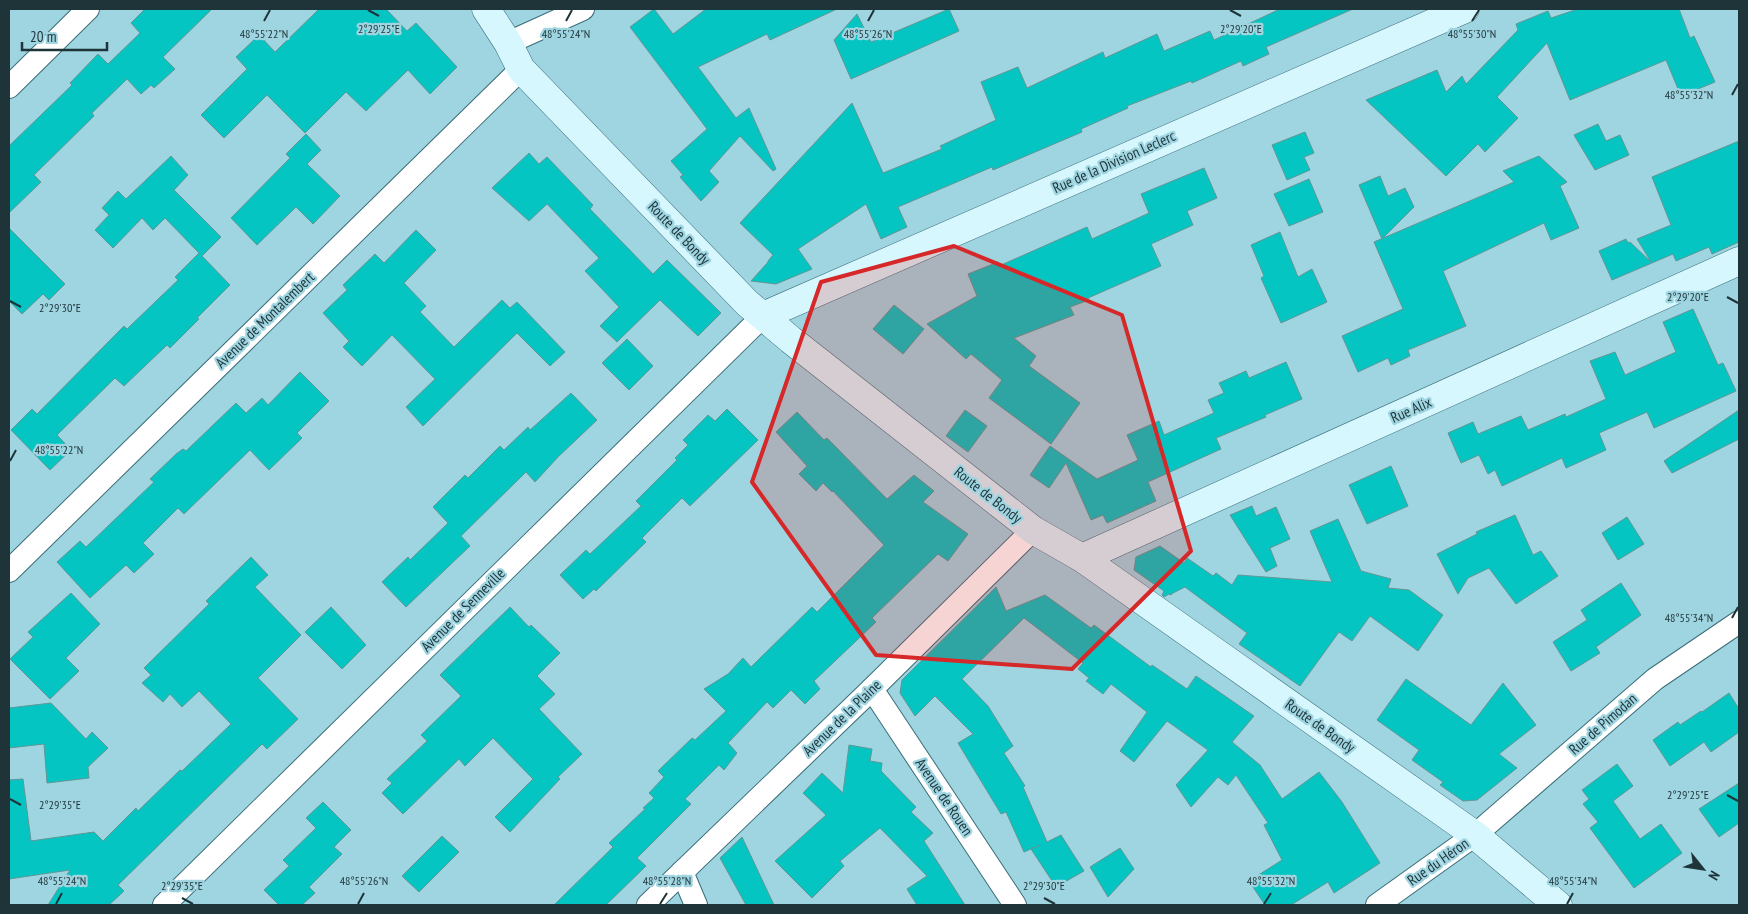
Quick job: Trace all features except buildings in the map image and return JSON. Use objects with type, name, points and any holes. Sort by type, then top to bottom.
[{"type":"street","points":[[9,87],[88,9]]},
{"type":"street","name":"Route de Bondy","points":[[486,9],[508,43],[521,69],[746,303],[1033,530],[1082,558],[1475,836],[1558,905]]},
{"type":"street","points":[[508,43],[583,9]]},
{"type":"street","name":"Rue de la Division Leclerc","points":[[763,316],[1465,9]]},
{"type":"street","name":"Avenue de Montalembert","points":[[9,571],[521,69]]},
{"type":"street","name":"Rue Alix","points":[[1082,558],[1739,261]]},
{"type":"street","name":"Avenue de Senneville","points":[[164,905],[763,316]]},
{"type":"street","name":"Avenue de la Plaine","points":[[648,905],[872,689],[1033,530]]},
{"type":"street","name":"Rue de Pimodan","points":[[1475,836],[1655,680],[1739,622]]},
{"type":"street","name":"Avenue de Rouen","points":[[872,689],[1016,905]]},
{"type":"street","name":"Rue du Héron","points":[[1377,905],[1475,836]]},
{"type":"street","points":[[682,872],[696,905]]},
{"type":"highlighted area","points":[[954,246],[1122,315],[1191,551],[1072,669],[876,655],[752,482],[821,282]]}]
